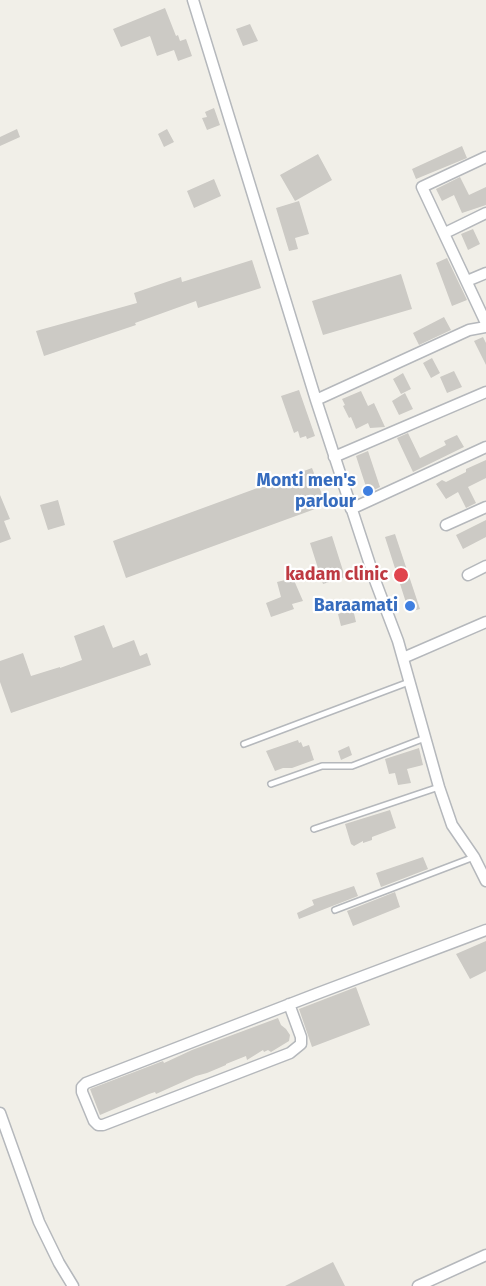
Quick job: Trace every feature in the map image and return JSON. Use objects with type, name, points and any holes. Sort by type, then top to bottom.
[{"type":"street","points":[[193,0],[334,457],[403,658],[439,787],[452,825],[474,857],[486,880]]},
{"type":"street","points":[[316,400],[469,330],[486,325],[422,187],[486,157]]},
{"type":"street","points":[[445,233],[486,213]]},
{"type":"street","points":[[467,281],[486,273]]},
{"type":"street","points":[[334,457],[486,392]]},
{"type":"street","points":[[351,508],[486,447]]},
{"type":"street","points":[[446,525],[486,507]]},
{"type":"street","points":[[468,575],[486,566]]},
{"type":"street","points":[[403,658],[486,622]]},
{"type":"street","points":[[289,1005],[301,1037],[301,1044],[290,1053],[103,1125],[98,1125],[93,1121],[82,1092],[82,1087],[86,1083],[289,1005],[486,930]]},
{"type":"street","points":[[0,1113],[39,1221],[73,1286]]},
{"type":"street","points":[[418,1286],[486,1255]]},
{"type":"lane","points":[[244,744],[409,682]]},
{"type":"lane","points":[[271,784],[322,766],[351,766],[426,737]]},
{"type":"lane","points":[[314,829],[439,787]]},
{"type":"lane","points":[[335,910],[474,857]]},
{"type":"building","points":[[165,8],[176,36],[178,35],[180,41],[186,39],[192,56],[178,61],[174,50],[157,56],[150,36],[121,47],[113,29]]},
{"type":"building","points":[[250,24],[258,41],[243,46],[236,29]]},
{"type":"building","points":[[214,108],[220,125],[207,130],[202,118],[207,117],[205,112]]},
{"type":"building","points":[[17,129],[20,137],[0,146],[0,137]]},
{"type":"building","points":[[167,129],[174,142],[164,147],[158,134]]},
{"type":"building","points":[[462,146],[467,158],[416,179],[412,169]]},
{"type":"building","points":[[318,154],[332,180],[295,201],[280,175]]},
{"type":"building","points":[[460,177],[469,195],[486,187],[486,205],[462,213],[454,195],[442,201],[436,189]]},
{"type":"building","points":[[214,179],[221,196],[194,208],[187,191]]},
{"type":"building","points":[[299,201],[309,234],[295,238],[298,249],[289,251],[276,208]]},
{"type":"building","points":[[473,229],[480,244],[468,250],[461,234]]},
{"type":"building","points":[[447,258],[467,300],[452,306],[436,263]]},
{"type":"building","points":[[252,260],[261,288],[198,308],[196,301],[135,323],[136,325],[44,356],[36,331],[137,303],[134,293],[181,277],[182,282]]},
{"type":"building","points":[[401,274],[412,309],[323,335],[312,301]]},
{"type":"building","points":[[444,317],[451,330],[419,345],[413,333]]},
{"type":"building","points":[[483,337],[486,343],[486,365],[474,341]]},
{"type":"building","points":[[432,358],[440,373],[431,378],[423,363]]},
{"type":"building","points":[[454,371],[462,387],[447,393],[440,377]]},
{"type":"building","points":[[403,373],[411,389],[401,394],[393,379]]},
{"type":"building","points":[[299,390],[315,436],[307,439],[306,436],[300,438],[298,431],[294,433],[281,396]]},
{"type":"building","points":[[361,391],[368,406],[374,403],[385,427],[370,428],[368,423],[356,429],[343,406],[345,405],[342,399]]},
{"type":"building","points":[[405,393],[413,409],[399,415],[392,401]]},
{"type":"building","points":[[408,433],[420,458],[446,445],[444,441],[457,435],[464,447],[413,472],[397,438]]},
{"type":"building","points":[[368,451],[380,487],[368,493],[356,456]]},
{"type":"building","points":[[486,460],[486,478],[468,487],[476,503],[466,508],[458,492],[446,499],[436,484],[442,480],[446,482]]},
{"type":"building","points":[[312,468],[326,505],[126,578],[113,541]]},
{"type":"building","points":[[0,495],[10,519],[4,521],[11,539],[0,543]]},
{"type":"building","points":[[58,500],[65,525],[48,530],[40,505]]},
{"type":"building","points":[[486,520],[486,537],[463,549],[456,535]]},
{"type":"building","points":[[395,534],[420,609],[409,612],[385,537]]},
{"type":"building","points":[[332,536],[345,577],[323,584],[310,543]]},
{"type":"building","points":[[293,578],[303,601],[292,604],[294,609],[271,617],[266,603],[281,597],[277,582]]},
{"type":"building","points":[[353,609],[356,622],[341,626],[338,614]]},
{"type":"building","points":[[104,625],[113,648],[134,640],[140,656],[147,653],[151,665],[11,713],[0,682],[0,661],[23,653],[31,676],[60,668],[82,660],[74,636]]},
{"type":"building","points":[[298,740],[303,747],[309,745],[314,760],[275,771],[266,751]]},
{"type":"building","points":[[349,746],[352,755],[341,760],[338,751]]},
{"type":"building","points":[[419,748],[423,765],[407,769],[411,783],[398,785],[395,773],[389,774],[385,759]]},
{"type":"building","points":[[390,810],[396,828],[372,837],[372,840],[363,843],[363,841],[354,846],[351,844],[345,824]]},
{"type":"building","points":[[423,857],[428,869],[381,887],[376,873]]},
{"type":"building","points":[[354,886],[358,896],[299,919],[297,913],[314,905],[312,900]]},
{"type":"building","points":[[395,892],[400,907],[353,926],[347,911]]},
{"type":"building","points":[[486,941],[486,971],[470,979],[456,954]]},
{"type":"building","points":[[356,987],[370,1025],[312,1047],[299,1009]]},
{"type":"building","points":[[278,1018],[290,1035],[289,1041],[271,1052],[263,1050],[247,1060],[246,1056],[100,1115],[90,1089],[163,1061],[164,1063],[192,1050]]},
{"type":"building","points":[[333,1262],[345,1286],[285,1286]]},
{"type":"place","name":"Monti men's parlour","points":[[368,491]]},
{"type":"place","name":"kadam clinic","points":[[401,575]]},
{"type":"place","name":"Baraamati","points":[[410,606]]}]
